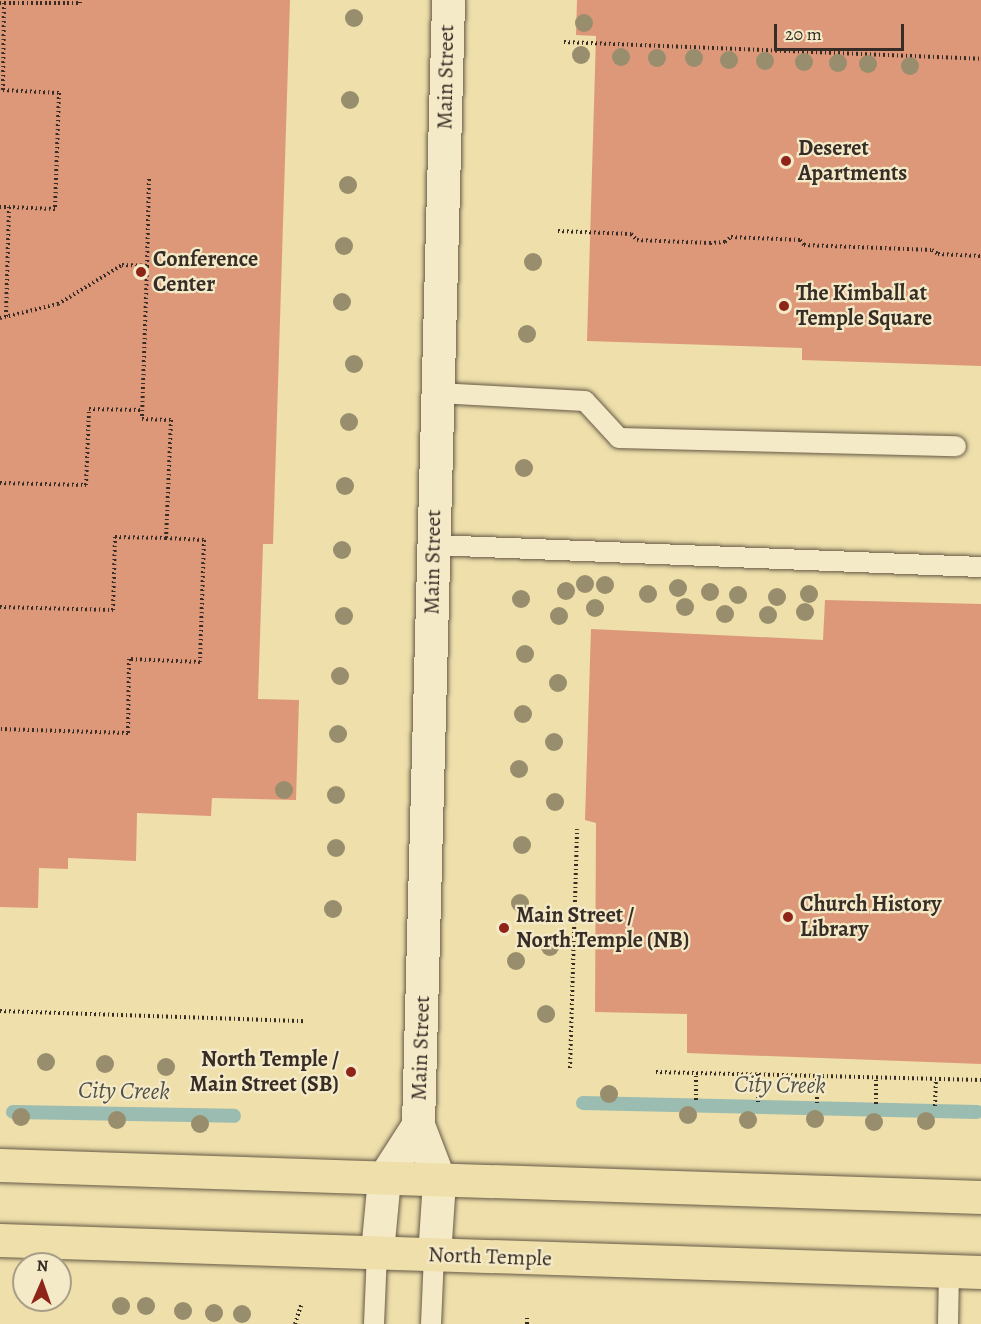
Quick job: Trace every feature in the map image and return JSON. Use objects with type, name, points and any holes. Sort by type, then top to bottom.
[{"type":"main road","points":[[0,1166],[981,1197]]},
{"type":"main road","name":"North Temple","points":[[0,1240],[377,1252],[434,1256],[965,1271]]},
{"type":"street","name":"Main Street","points":[[434,1256],[439,1179],[418,1125],[428,872],[433,545],[448,0]]},
{"type":"street","name":"Main Street","points":[[377,1252],[384,1178],[418,1125]]},
{"type":"lane","points":[[438,393],[585,401],[618,438],[956,446]]},
{"type":"lane","points":[[433,545],[981,567]]},
{"type":"lane","points":[[374,1324],[377,1252]]},
{"type":"lane","points":[[431,1324],[434,1256]]},
{"type":"lane","points":[[948,1324],[965,1271]]},
{"type":"path","points":[[0,207],[55,209],[59,93],[1,90],[2,3],[80,3],[80,0]]},
{"type":"path","points":[[564,42],[981,59]]},
{"type":"path","points":[[149,177],[142,419],[171,420],[166,538]]},
{"type":"path","points":[[6,317],[9,207]]},
{"type":"path","points":[[558,231],[631,234],[637,240],[724,242],[731,237],[800,240],[804,245],[933,250],[938,254],[981,256]]},
{"type":"path","points":[[0,318],[58,304],[122,265],[147,266]]},
{"type":"path","points":[[0,483],[86,484],[89,409],[142,410]]},
{"type":"path","points":[[0,607],[113,610],[116,537],[204,540],[200,662],[129,659],[128,733],[0,729]]},
{"type":"path","points":[[570,1068],[577,829]]},
{"type":"path","points":[[0,1011],[306,1021]]},
{"type":"path","points":[[656,1072],[981,1080]]},
{"type":"path","points":[[696,1073],[696,1100]]},
{"type":"path","points":[[758,1074],[758,1102]]},
{"type":"path","points":[[817,1076],[817,1103]]},
{"type":"path","points":[[876,1077],[876,1104]]},
{"type":"path","points":[[935,1106],[936,1079]]},
{"type":"path","points":[[295,1324],[301,1305]]},
{"type":"path","points":[[527,1324],[528,1315]]},
{"type":"building","name":"Conference Center","points":[[0,0],[290,0],[273,544],[263,544],[258,699],[299,700],[296,800],[212,798],[211,816],[137,813],[136,861],[68,858],[68,869],[39,868],[38,908],[0,907]]},
{"type":"building","points":[[577,0],[981,0],[981,366],[802,360],[802,348],[587,341],[596,36],[576,35]]},
{"type":"building","name":"Church History Library","points":[[825,600],[981,604],[981,1064],[687,1053],[687,1014],[595,1012],[596,823],[585,820],[591,629],[823,640]]},
{"type":"waterway","name":"City Creek","points":[[583,1103],[977,1112]]},
{"type":"waterway","name":"City Creek","points":[[13,1112],[234,1116]]},
{"type":"place","name":"Deseret Apartments","points":[[786,161]]},
{"type":"place","name":"Conference Center","points":[[141,272]]},
{"type":"place","name":"The Kimball at Temple Square","points":[[784,306]]},
{"type":"place","name":"Church History Library","points":[[788,917]]},
{"type":"place","name":"Main Street / North Temple (NB)","points":[[504,928]]},
{"type":"place","name":"North Temple / Main Street (SB)","points":[[351,1072]]}]
